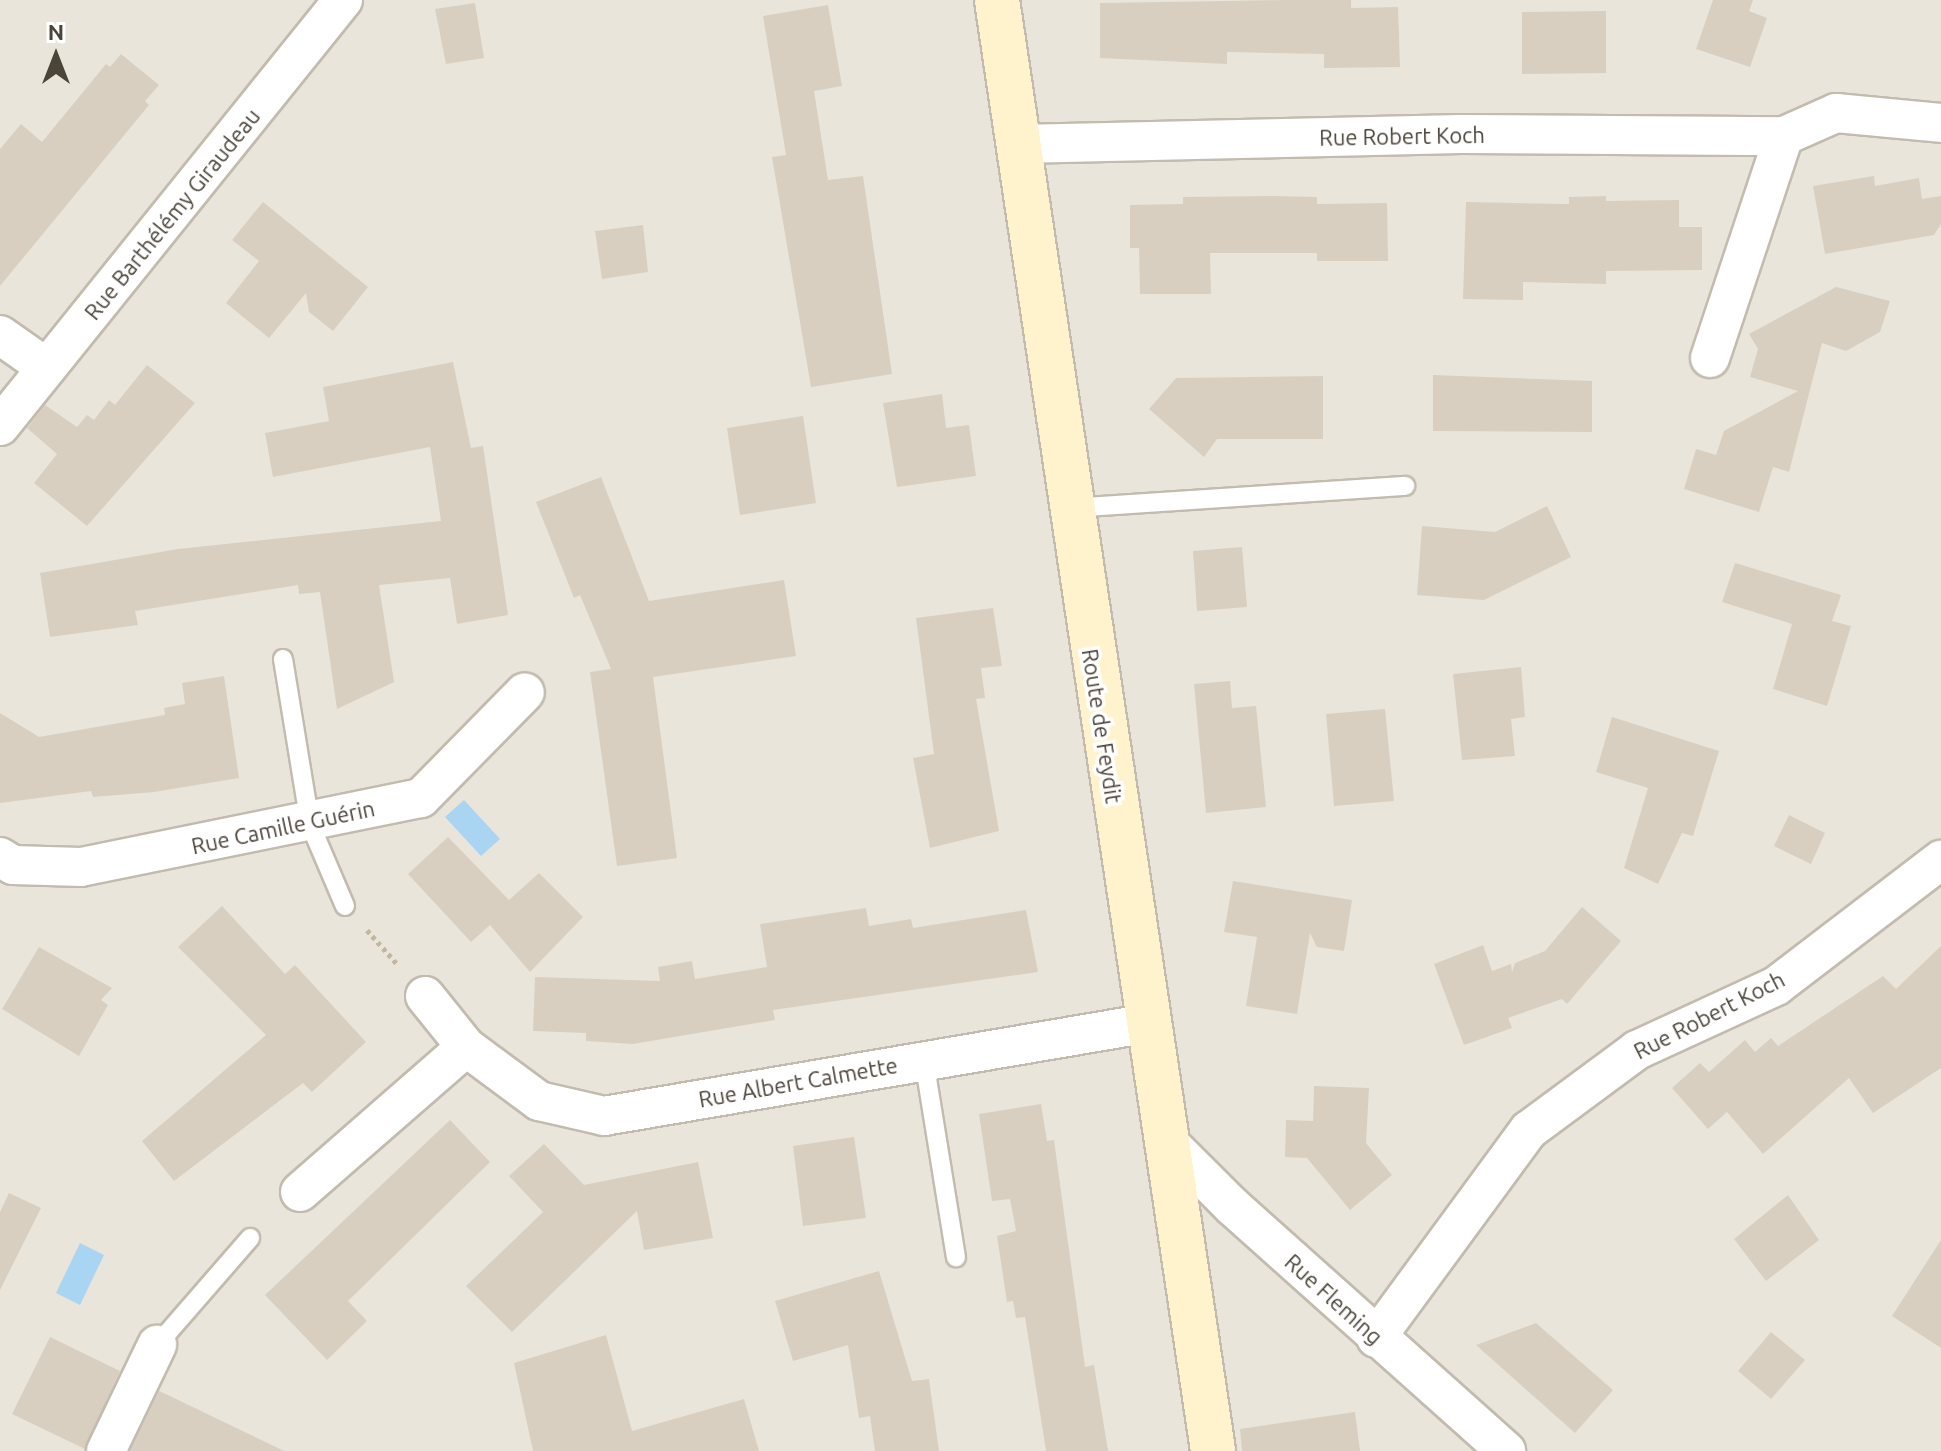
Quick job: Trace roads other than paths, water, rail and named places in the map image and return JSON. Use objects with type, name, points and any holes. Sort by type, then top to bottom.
[{"type":"street","name":"Rue Barthélémy Giraudeau","points":[[0,426],[343,0]]},
{"type":"street","name":"Route de Feydit","points":[[997,0],[1070,509],[1213,1451]]},
{"type":"street","name":"Rue Robert Koch","points":[[1019,144],[1461,134],[1784,136],[1836,113],[1941,123]]},
{"type":"street","points":[[1710,358],[1784,136]]},
{"type":"street","points":[[0,335],[47,368]]},
{"type":"street","name":"Rue Camille Guérin","points":[[0,857],[13,865],[81,867],[310,824],[421,798],[525,692]]},
{"type":"street","name":"Rue Robert Koch","points":[[1376,1338],[1529,1130],[1637,1050],[1776,986],[1941,860]]},
{"type":"street","name":"Rue Albert Calmette","points":[[425,996],[466,1047],[539,1101],[604,1116],[1149,1023]]},
{"type":"street","points":[[300,1192],[466,1047]]},
{"type":"street","name":"Rue Fleming","points":[[1168,1142],[1376,1338],[1506,1451]]},
{"type":"street","points":[[106,1451],[157,1345]]},
{"type":"lane","points":[[1070,509],[1405,486]]},
{"type":"lane","points":[[283,659],[310,824],[345,906]]},
{"type":"lane","points":[[924,1060],[956,1257]]},
{"type":"lane","points":[[157,1345],[250,1238]]},
{"type":"water","points":[[464,800],[500,839],[481,856],[445,817]]},
{"type":"water","points":[[80,1243],[104,1255],[80,1305],[56,1293]]}]
